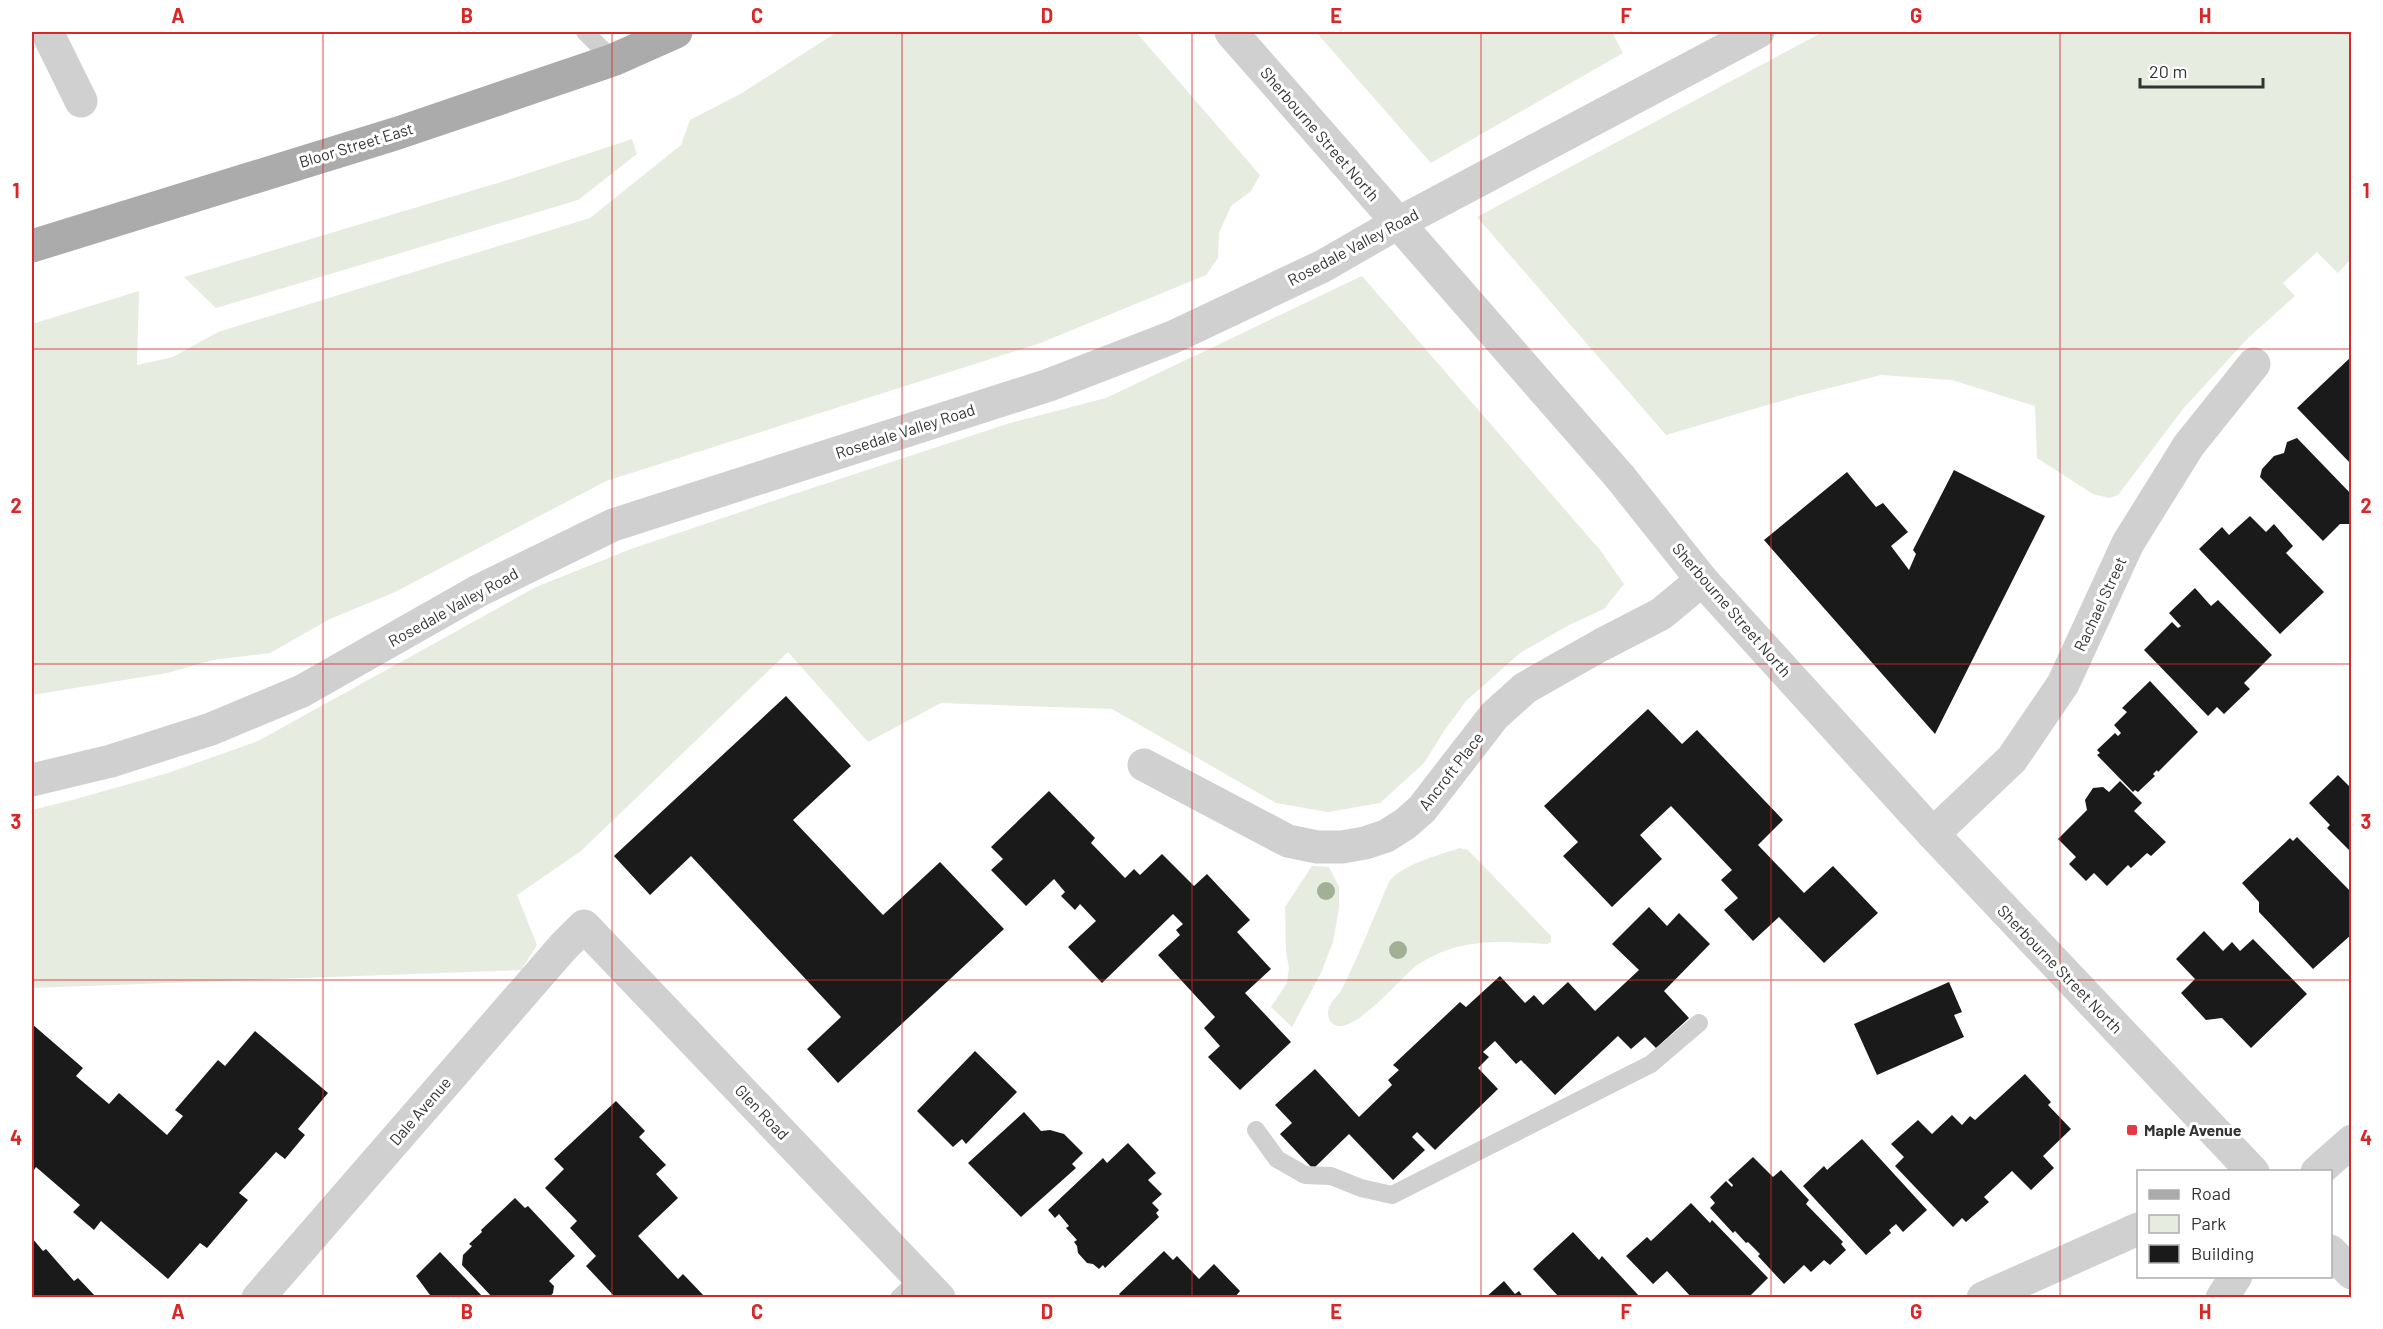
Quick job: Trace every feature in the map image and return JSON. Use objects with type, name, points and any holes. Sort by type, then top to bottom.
[{"type":"main road","name":"Bloor Street East","points":[[32,246],[398,133],[613,60],[676,32]]},
{"type":"street","points":[[47,32],[81,101]]},
{"type":"street","name":"Sherbourne Street North","points":[[1231,32],[1620,477],[1702,580],[1933,834],[2251,1170]]},
{"type":"street","name":"Rosedale Valley Road","points":[[32,780],[111,761],[211,729],[302,691],[478,591],[613,525],[1049,385],[1173,337],[1323,266],[1400,222],[1758,32]]},
{"type":"street","name":"Rachael Street","points":[[1933,834],[2012,759],[2063,684],[2128,543],[2189,444],[2254,364]]},
{"type":"street","name":"Ancroft Place","points":[[1144,765],[1288,841],[1317,847],[1342,847],[1365,843],[1386,836],[1405,825],[1422,809],[1494,716],[1525,688],[1661,614],[1702,580]]},
{"type":"street","name":"Glen Road","points":[[584,926],[920,1291]]},
{"type":"street","name":"Dale Avenue","points":[[258,1298],[563,947],[584,926]]},
{"type":"street","points":[[2319,1170],[2352,1141]]},
{"type":"street","points":[[1983,1298],[2137,1230]]},
{"type":"street","points":[[2332,1252],[2352,1273]]},
{"type":"street","points":[[2222,1298],[2235,1278]]},
{"type":"lane","points":[[585,32],[613,60]]},
{"type":"lane","points":[[1256,1130],[1277,1159],[1305,1175],[1331,1176],[1361,1188],[1392,1195],[1651,1064],[1699,1023]]},
{"type":"green space","points":[[837,32],[1136,32],[1260,175],[1251,191],[1231,206],[1219,233],[1218,258],[1206,275],[1038,344],[606,481],[395,592],[330,619],[270,653],[213,660],[167,673],[32,695],[32,324],[139,291],[137,365],[173,357],[218,332],[590,218],[681,145],[690,120],[742,93]]},
{"type":"green space","points":[[1316,32],[1612,32],[1623,53],[1431,163]]},
{"type":"green space","points":[[1823,32],[2351,32],[2351,259],[2338,273],[2317,252],[2283,283],[2295,296],[2248,338],[2183,409],[2118,495],[2109,498],[2093,494],[2037,458],[2035,406],[1952,380],[1881,375],[1798,396],[1666,435],[1477,217]]},
{"type":"green space","points":[[632,139],[637,154],[578,200],[216,308],[184,277],[514,178]]},
{"type":"green space","points":[[1362,276],[1600,550],[1624,584],[1604,609],[1569,625],[1520,653],[1466,701],[1424,763],[1380,803],[1328,812],[1276,803],[1112,709],[941,703],[868,742],[788,652],[581,851],[517,895],[537,945],[521,970],[32,988],[32,810],[168,773],[258,741],[536,587],[631,549],[791,495],[1010,423],[1106,398]]},
{"type":"green space","points":[[1459,848],[1468,850],[1551,936],[1551,942],[1547,944],[1479,943],[1447,950],[1416,966],[1364,1015],[1341,1026],[1333,1024],[1328,1016],[1329,1007],[1349,975],[1390,880],[1413,864]]},
{"type":"green space","points":[[1312,866],[1329,867],[1339,887],[1339,908],[1333,942],[1321,973],[1292,1027],[1271,1007],[1287,983],[1289,968],[1286,952],[1285,907]]},
{"type":"building","points":[[2352,356],[2352,465],[2297,408]]},
{"type":"building","points":[[2297,438],[2352,495],[2352,524],[2340,524],[2323,541],[2260,477],[2262,469],[2274,456],[2284,453],[2287,442]]},
{"type":"building","points":[[1954,470],[2045,516],[1935,734],[1764,540],[1847,472],[1876,507],[1883,503],[1908,532],[1891,546],[1909,570],[1916,554],[1913,550]]},
{"type":"building","points":[[2250,516],[2266,532],[2274,524],[2293,546],[2286,553],[2324,592],[2280,634],[2199,549],[2222,527],[2229,535]]},
{"type":"building","points":[[2195,588],[2211,606],[2218,600],[2272,655],[2244,683],[2250,689],[2224,714],[2217,707],[2208,716],[2144,650],[2172,622],[2178,628],[2181,626],[2169,613]]},
{"type":"building","points":[[2150,681],[2198,732],[2158,772],[2157,770],[2153,774],[2155,776],[2138,792],[2135,790],[2133,792],[2097,755],[2100,753],[2097,750],[2115,733],[2118,736],[2121,733],[2114,725],[2127,712],[2122,708]]},
{"type":"building","points":[[786,696],[851,766],[793,820],[883,915],[940,862],[1004,929],[838,1083],[807,1049],[841,1017],[691,856],[650,895],[614,856]]},
{"type":"building","points":[[1648,709],[1682,744],[1697,730],[1783,820],[1758,845],[1804,893],[1833,866],[1878,913],[1824,963],[1779,917],[1753,941],[1724,910],[1738,898],[1721,880],[1732,870],[1671,806],[1640,835],[1662,859],[1612,907],[1563,856],[1578,842],[1544,806]]},
{"type":"building","points":[[2338,775],[2352,789],[2352,853],[2327,828],[2330,825],[2309,803]]},
{"type":"building","points":[[2120,781],[2142,803],[2134,811],[2166,842],[2151,856],[2147,853],[2131,868],[2128,865],[2107,886],[2094,873],[2086,881],[2069,864],[2076,857],[2058,839],[2087,810],[2085,800],[2093,788],[2103,787],[2109,792]]},
{"type":"building","points":[[1049,791],[1095,838],[1091,843],[1125,878],[1134,869],[1140,875],[1162,854],[1194,886],[1207,874],[1250,920],[1237,932],[1271,969],[1245,993],[1291,1042],[1240,1090],[1208,1057],[1220,1046],[1204,1028],[1215,1017],[1158,955],[1180,935],[1176,930],[1183,924],[1173,914],[1102,983],[1068,947],[1096,921],[1080,904],[1075,910],[1061,896],[1065,892],[1054,879],[1026,906],[991,870],[1003,859],[991,847]]},
{"type":"building","points":[[2297,837],[2352,893],[2352,934],[2313,969],[2259,912],[2259,902],[2242,883],[2290,838],[2293,841]]},
{"type":"building","points":[[1649,907],[1667,926],[1679,913],[1710,944],[1664,991],[1689,1018],[1656,1048],[1645,1037],[1631,1049],[1618,1036],[1555,1095],[1521,1060],[1516,1064],[1495,1041],[1483,1052],[1489,1057],[1478,1068],[1498,1089],[1435,1150],[1417,1132],[1412,1137],[1425,1150],[1393,1180],[1349,1134],[1313,1169],[1280,1134],[1292,1123],[1275,1105],[1315,1069],[1359,1117],[1392,1085],[1388,1080],[1399,1070],[1393,1065],[1460,1002],[1466,1007],[1500,976],[1525,1003],[1534,995],[1543,1005],[1568,982],[1595,1011],[1639,970],[1612,944]]},
{"type":"building","points":[[2204,931],[2223,951],[2232,942],[2240,951],[2253,939],[2307,994],[2251,1048],[2222,1018],[2206,1020],[2181,993],[2195,979],[2176,959]]},
{"type":"building","points":[[1949,982],[1962,1012],[1954,1015],[1964,1037],[1877,1075],[1854,1024]]},
{"type":"building","points":[[32,1024],[83,1068],[76,1076],[109,1104],[119,1093],[167,1135],[183,1116],[175,1110],[218,1060],[225,1066],[255,1031],[328,1093],[298,1129],[305,1135],[285,1159],[276,1152],[239,1193],[248,1200],[207,1248],[200,1243],[168,1279],[101,1221],[94,1230],[73,1212],[80,1205],[36,1167],[32,1173]]},
{"type":"building","points":[[975,1051],[1017,1092],[966,1144],[962,1139],[953,1147],[917,1111]]},
{"type":"building","points":[[2025,1074],[2051,1102],[2048,1105],[2071,1129],[2043,1156],[2054,1168],[2031,1190],[2012,1171],[1984,1197],[1989,1202],[1966,1222],[1962,1218],[1953,1227],[1895,1166],[1904,1157],[1891,1144],[1918,1120],[1932,1134],[1952,1115],[1962,1125],[1970,1116],[1975,1120]]},
{"type":"building","points":[[616,1101],[645,1131],[639,1137],[666,1165],[656,1174],[678,1198],[638,1236],[678,1279],[683,1274],[706,1298],[616,1298],[586,1266],[596,1256],[570,1228],[577,1221],[545,1188],[564,1169],[554,1159]]},
{"type":"building","points":[[1024,1112],[1041,1131],[1050,1130],[1064,1134],[1083,1153],[1072,1164],[1076,1168],[1021,1217],[968,1163]]},
{"type":"building","points":[[1862,1139],[1927,1210],[1903,1232],[1896,1224],[1889,1230],[1891,1233],[1866,1255],[1803,1186],[1824,1166],[1827,1170]]},
{"type":"building","points":[[1128,1143],[1156,1173],[1148,1180],[1162,1194],[1152,1203],[1159,1210],[1156,1213],[1159,1217],[1105,1268],[1103,1265],[1099,1269],[1087,1263],[1078,1253],[1074,1242],[1077,1240],[1066,1228],[1069,1226],[1059,1214],[1055,1218],[1048,1210],[1103,1158],[1107,1163]]},
{"type":"building","points":[[1753,1157],[1773,1177],[1781,1170],[1809,1200],[1806,1204],[1843,1242],[1841,1244],[1846,1250],[1830,1265],[1824,1260],[1811,1272],[1804,1265],[1784,1284],[1758,1256],[1760,1254],[1735,1231],[1733,1233],[1710,1208],[1715,1203],[1710,1197],[1726,1181],[1732,1187],[1733,1185],[1728,1180]]},
{"type":"building","points":[[515,1198],[525,1208],[528,1206],[575,1256],[549,1281],[554,1286],[549,1298],[493,1298],[462,1265],[463,1255],[472,1246],[469,1244]]},
{"type":"building","points":[[1691,1203],[1710,1223],[1712,1220],[1768,1278],[1748,1298],[1692,1298],[1667,1271],[1653,1284],[1626,1256],[1647,1237],[1651,1241]]},
{"type":"building","points":[[1573,1232],[1599,1260],[1602,1256],[1641,1298],[1556,1298],[1558,1296],[1533,1269]]},
{"type":"building","points":[[32,1238],[43,1251],[46,1249],[74,1281],[78,1278],[97,1298],[32,1298]]},
{"type":"building","points":[[1164,1251],[1173,1260],[1177,1256],[1199,1279],[1214,1264],[1240,1291],[1234,1298],[1122,1298],[1119,1294]]},
{"type":"building","points":[[440,1252],[484,1298],[427,1298],[430,1295],[416,1276]]},
{"type":"building","points":[[1504,1281],[1515,1294],[1519,1291],[1524,1298],[1485,1298]]},
{"type":"place","name":"Maple Avenue","points":[[2132,1130]]}]
